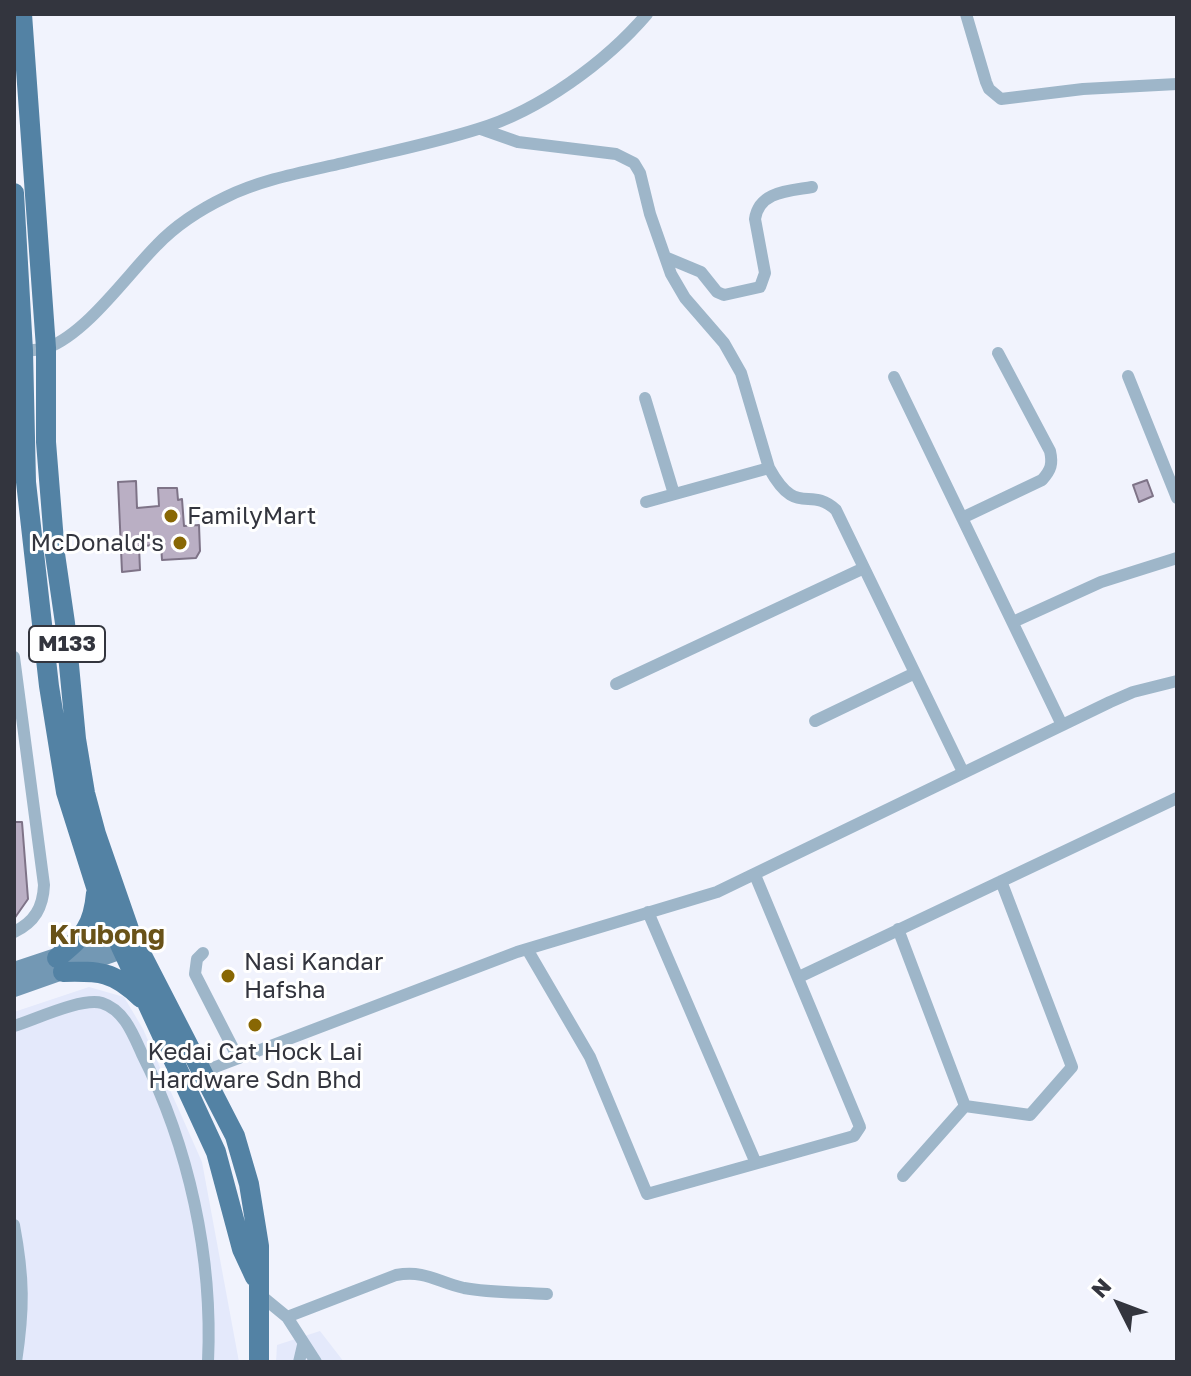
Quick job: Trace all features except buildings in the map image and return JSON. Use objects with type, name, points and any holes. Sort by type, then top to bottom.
[{"type":"main road","name":"M133","points":[[22,14],[46,348],[47,451],[76,739],[85,793],[147,1004],[192,1076]]},
{"type":"main road","name":"M133","points":[[14,193],[23,351],[20,484],[56,743],[66,792],[96,887],[192,1076],[242,1249],[258,1289],[259,1362]]},
{"type":"main road","points":[[96,887],[94,915],[87,930],[60,965],[115,976],[147,1004]]},
{"type":"street","points":[[23,351],[46,348],[73,333],[176,227],[228,196],[263,182],[481,129],[523,110],[569,83],[606,55],[647,14]]},
{"type":"street","points":[[966,14],[986,82],[1001,99],[1083,89],[1177,84]]},
{"type":"street","points":[[481,129],[518,142],[616,154],[634,163],[640,173],[671,274],[685,298],[724,343],[737,366],[769,468],[778,485],[795,499],[821,500],[836,510],[963,772]]},
{"type":"street","points":[[665,257],[701,272],[717,292],[724,295],[760,287],[765,273],[756,211],[761,203],[776,194],[812,187]]},
{"type":"street","points":[[962,518],[1042,480],[1050,471],[1053,461],[998,353]]},
{"type":"street","points":[[1128,376],[1177,498]]},
{"type":"street","points":[[894,377],[1062,725]]},
{"type":"street","points":[[645,398],[674,494]]},
{"type":"street","points":[[646,502],[769,468]]},
{"type":"street","points":[[1013,622],[1101,582],[1177,558]]},
{"type":"street","points":[[616,684],[864,568]]},
{"type":"street","points":[[14,657],[44,885],[38,912],[28,924],[14,932]]},
{"type":"street","points":[[815,721],[915,673]]},
{"type":"street","points":[[192,1076],[527,949],[717,892],[1133,692],[1177,681]]},
{"type":"street","points":[[799,977],[1177,798]]},
{"type":"street","points":[[527,949],[590,1057],[647,1194],[755,1161],[854,1136],[860,1127],[755,875]]},
{"type":"street","points":[[965,1106],[1030,1115],[1072,1067],[1001,881]]},
{"type":"street","points":[[648,912],[755,1161]]},
{"type":"street","points":[[898,929],[965,1106]]},
{"type":"street","points":[[14,988],[60,965],[126,941]]},
{"type":"street","points":[[203,953],[197,959],[195,974],[238,1058]]},
{"type":"street","points":[[14,971],[60,965]]},
{"type":"street","points":[[14,1026],[88,1001],[105,1003],[114,1008],[128,1025],[164,1098],[186,1170],[203,1248],[210,1324],[208,1362]]},
{"type":"street","points":[[903,1176],[965,1106]]},
{"type":"street","points":[[14,1225],[23,1280],[23,1311],[16,1362]]},
{"type":"street","points":[[287,1317],[408,1273],[431,1275],[467,1289],[547,1294]]},
{"type":"street","points":[[258,1289],[287,1317],[316,1362]]},
{"type":"street","points":[[299,1362],[303,1345]]},
{"type":"shaded area","points":[[89,987],[124,997],[143,1029],[202,1162],[239,1362],[14,1362],[14,1012]]},
{"type":"shaded area","points":[[320,1331],[344,1362],[276,1362],[277,1345]]},
{"type":"place","name":"FamilyMart","points":[[171,516]]},
{"type":"place","name":"McDonald's","points":[[180,543]]},
{"type":"place","name":"Nasi Kandar Hafsha","points":[[228,976]]},
{"type":"place","name":"Kedai Cat Hock Lai Hardware Sdn Bhd","points":[[255,1025]]},
{"type":"district","name":"Krubong","points":[[107,935]]}]
